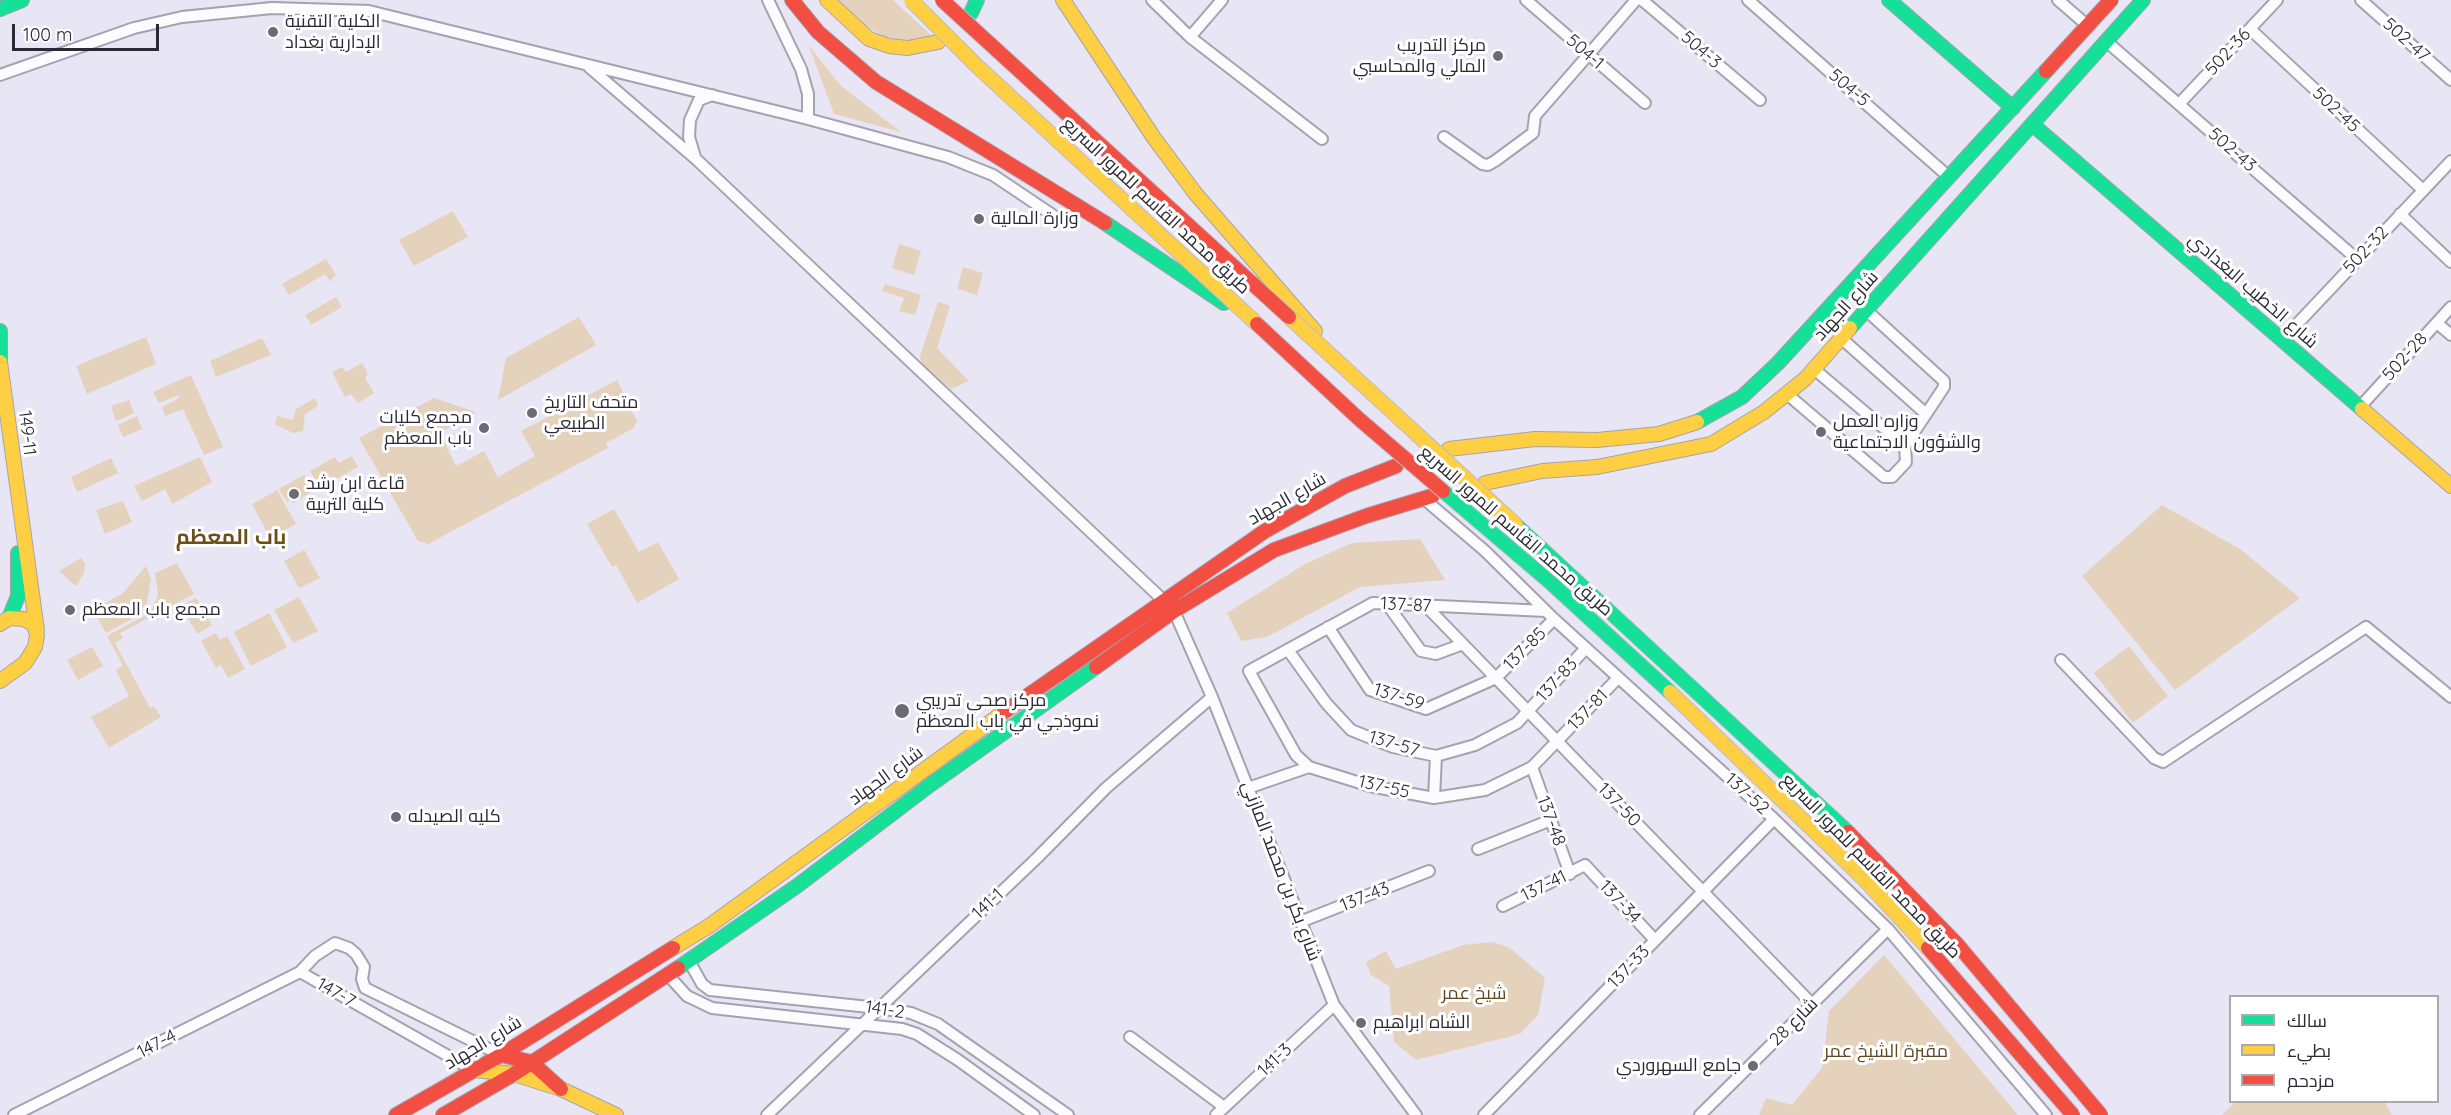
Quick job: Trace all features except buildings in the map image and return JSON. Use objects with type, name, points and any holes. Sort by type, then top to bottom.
[{"type":"main road","points":[[0,9],[22,0]]},
{"type":"main road","points":[[792,0],[818,32],[876,82],[1146,250],[1268,334]]},
{"type":"main road","points":[[827,0],[852,26],[869,39],[889,46],[908,48],[938,42]]},
{"type":"main road","name":"طريق محمد القاسم للمرور السريع","points":[[911,0],[978,66],[1359,419],[1551,583],[1699,719],[1863,878],[1940,961],[2073,1115]]},
{"type":"main road","name":"طريق محمد القاسم للمرور السريع","points":[[942,0],[1051,103],[1707,700],[1879,862],[1957,944],[2101,1115]]},
{"type":"main road","points":[[971,13],[977,0]]},
{"type":"main road","points":[[1063,0],[1195,193],[1348,371]]},
{"type":"main road","points":[[1889,0],[2013,108]]},
{"type":"main road","name":"شارع الجهاد","points":[[1449,449],[1535,439],[1597,440],[1659,434],[1689,426],[1742,397],[1778,363],[2112,0]]},
{"type":"main road","name":"شارع الجهاد","points":[[1485,483],[1542,471],[1597,468],[1711,444],[1764,412],[1814,369],[2143,0]]},
{"type":"main road","name":"شارع الخطيب البغدادي","points":[[2032,124],[2451,486]]},
{"type":"main road","name":"149-11","points":[[0,331],[0,361],[18,509],[27,548],[37,630]]},
{"type":"main road","points":[[1597,440],[1588,445],[1585,456],[1588,462],[1597,468]]},
{"type":"main road","name":"شارع الجهاد","points":[[396,1115],[501,1055],[709,926],[1162,600],[1265,531],[1345,486],[1396,466]]},
{"type":"main road","name":"شارع الجهاد","points":[[443,1115],[514,1074],[689,961],[797,886],[930,785],[1174,611],[1229,575],[1274,550],[1427,497]]},
{"type":"main road","points":[[1310,507],[1326,513],[1328,522],[1325,532]]},
{"type":"main road","name":"149-11","points":[[4,621],[16,603],[20,584],[16,528],[18,509]]},
{"type":"main road","points":[[4,621],[30,621],[37,630],[37,641],[25,663],[4,676]]},
{"type":"main road","points":[[919,775],[930,785]]},
{"type":"main road","points":[[501,1055],[531,1062],[561,1089]]},
{"type":"main road","points":[[473,1070],[514,1074],[561,1089],[616,1115]]},
{"type":"street","points":[[768,0],[801,69],[808,94],[808,119]]},
{"type":"street","points":[[1152,0],[1190,37],[1322,139]]},
{"type":"street","points":[[1190,37],[1222,0]]},
{"type":"street","name":"504-1","points":[[1526,0],[1645,104]]},
{"type":"street","points":[[1444,137],[1482,164],[1488,165],[1495,161],[1533,133],[1535,116],[1635,0]]},
{"type":"street","name":"504-3","points":[[1642,0],[1760,100]]},
{"type":"street","name":"504-5","points":[[1748,0],[1949,177]]},
{"type":"street","points":[[2058,0],[2088,26]]},
{"type":"street","name":"502-36","points":[[2179,104],[2277,0]]},
{"type":"street","name":"502-47","points":[[2361,0],[2451,80]]},
{"type":"street","points":[[0,75],[134,28],[232,10],[272,8],[369,11],[808,119],[975,166],[993,175],[1063,222]]},
{"type":"street","name":"502-45","points":[[2250,29],[2423,190]]},
{"type":"street","name":"502-43","points":[[2106,41],[2358,260]]},
{"type":"street","points":[[586,64],[697,160],[1162,600]]},
{"type":"street","points":[[697,160],[689,137],[690,120],[699,100],[713,95]]},
{"type":"street","name":"502-32","points":[[2282,340],[2451,161]]},
{"type":"street","points":[[2400,214],[2451,262]]},
{"type":"street","name":"502-28","points":[[2360,407],[2451,307]]},
{"type":"street","points":[[1787,393],[1884,477],[1892,477],[1905,462],[1905,446],[1944,387],[1944,381],[1866,310]]},
{"type":"street","points":[[2437,323],[2451,335]]},
{"type":"street","points":[[1841,338],[1925,413]]},
{"type":"street","points":[[1814,369],[1905,446]]},
{"type":"street","name":"137-52","points":[[1427,497],[1545,611],[1774,819],[1888,929],[2046,1115]]},
{"type":"street","name":"137-87","points":[[1308,766],[1296,755],[1249,671],[1373,603],[1545,611]]},
{"type":"street","points":[[1387,604],[1421,651],[1436,654],[1463,644]]},
{"type":"street","name":"137-50","points":[[1426,606],[1812,1004]]},
{"type":"street","name":"شارع بكر بن محمد المازني","points":[[1174,611],[1212,697],[1334,1005],[1416,1115]]},
{"type":"street","name":"137-85","points":[[1496,678],[1554,619]]},
{"type":"street","name":"137-59","points":[[1328,627],[1370,690],[1426,709],[1496,678]]},
{"type":"street","points":[[2061,660],[2154,758],[2163,762],[2366,627],[2449,691]]},
{"type":"street","name":"137-83","points":[[1529,712],[1586,648]]},
{"type":"street","name":"137-57","points":[[1288,650],[1326,703],[1351,730],[1394,747],[1436,756],[1475,745],[1517,723],[1529,712]]},
{"type":"street","name":"137-81","points":[[1557,742],[1618,678]]},
{"type":"street","name":"141-1","points":[[767,1115],[1037,858],[1106,788],[1212,697]]},
{"type":"street","name":"137-55","points":[[1308,766],[1370,786],[1434,798],[1485,790],[1532,767],[1557,742]]},
{"type":"street","points":[[1434,798],[1436,756]]},
{"type":"street","points":[[1248,788],[1308,766]]},
{"type":"street","name":"137-48","points":[[1532,767],[1570,874]]},
{"type":"street","name":"137-33","points":[[1484,1115],[1774,819]]},
{"type":"street","points":[[1478,849],[1551,820]]},
{"type":"street","name":"137-41","points":[[1503,906],[1585,865]]},
{"type":"street","name":"137-34","points":[[1585,865],[1655,940]]},
{"type":"street","name":"137-43","points":[[1300,922],[1429,871]]},
{"type":"street","name":"شارع 28","points":[[1700,1115],[1888,929]]},
{"type":"street","name":"147-7","points":[[473,1070],[300,972],[315,956],[335,943],[349,948],[364,967],[362,979],[365,988],[501,1055]]},
{"type":"street","name":"141-2","points":[[689,961],[702,984],[710,990],[911,1013],[938,1024],[1068,1115]]},
{"type":"street","name":"147-4","points":[[14,1115],[300,972]]},
{"type":"street","name":"141-2","points":[[668,975],[687,996],[712,1008],[902,1029],[929,1039],[1034,1115]]},
{"type":"street","name":"141-3","points":[[1220,1111],[1334,1005]]},
{"type":"street","points":[[1130,1037],[1220,1111]]},
{"type":"green space","points":[[839,0],[893,0],[933,37],[911,40],[885,37],[860,23]]},
{"type":"green space","points":[[809,46],[841,86],[901,132],[834,114]]},
{"type":"green space","points":[[453,211],[468,237],[414,266],[399,240]]},
{"type":"green space","points":[[899,244],[921,251],[914,275],[892,268]]},
{"type":"green space","points":[[326,259],[336,275],[330,281],[325,274],[289,295],[282,284]]},
{"type":"green space","points":[[963,267],[983,273],[977,295],[957,289]]},
{"type":"green space","points":[[885,284],[921,295],[915,315],[899,311],[904,298],[882,291]]},
{"type":"green space","points":[[336,297],[342,307],[311,325],[305,315]]},
{"type":"green space","points":[[938,302],[950,306],[937,348],[969,381],[951,389],[921,363],[920,356]]},
{"type":"green space","points":[[579,317],[596,345],[498,400],[506,358]]},
{"type":"green space","points":[[146,337],[156,364],[87,394],[76,366]]},
{"type":"green space","points":[[262,338],[271,355],[216,377],[210,361]]},
{"type":"green space","points":[[362,363],[368,374],[365,378],[374,393],[358,403],[351,394],[345,397],[332,372],[342,367],[346,372]]},
{"type":"green space","points":[[191,375],[223,447],[204,455],[183,409],[165,416],[162,407],[179,398],[179,395],[159,403],[153,392]]},
{"type":"green space","points":[[617,380],[637,421],[634,428],[606,443],[608,448],[428,544],[418,541],[359,438],[434,398],[476,412],[440,433],[456,466],[484,451],[498,477],[535,456],[521,431]]},
{"type":"green space","points":[[315,398],[318,406],[305,414],[303,431],[293,433],[275,424],[277,416],[293,420],[296,409]]},
{"type":"green space","points":[[129,400],[134,413],[116,421],[111,406]]},
{"type":"green space","points":[[137,416],[142,429],[123,437],[118,425]]},
{"type":"green space","points":[[352,456],[358,467],[320,488],[310,471],[335,457],[339,463]]},
{"type":"green space","points":[[200,457],[212,482],[172,504],[165,489],[142,501],[134,486]]},
{"type":"green space","points":[[111,458],[118,473],[77,492],[71,477]]},
{"type":"green space","points":[[304,475],[313,491],[293,503],[291,499],[287,502],[279,489]]},
{"type":"green space","points":[[277,490],[296,524],[270,538],[252,504]]},
{"type":"green space","points":[[123,501],[132,522],[105,534],[96,510]]},
{"type":"green space","points":[[2162,505],[2240,549],[2300,598],[2175,690],[2082,576]]},
{"type":"green space","points":[[614,509],[639,552],[658,542],[679,579],[637,603],[616,565],[612,567],[587,524]]},
{"type":"green space","points":[[1420,539],[1445,580],[1360,587],[1267,637],[1241,641],[1227,613],[1305,564],[1352,543]]},
{"type":"green space","points":[[304,550],[320,578],[299,588],[284,561]]},
{"type":"green space","points":[[81,558],[85,564],[84,573],[77,585],[74,585],[59,571]]},
{"type":"green space","points":[[177,563],[194,594],[120,633],[123,638],[115,643],[150,708],[154,706],[161,717],[109,748],[91,717],[129,696],[116,670],[123,666],[107,636],[151,612],[158,595],[155,573]]},
{"type":"green space","points":[[146,566],[151,579],[147,603],[135,617],[106,633],[93,610],[123,593]]},
{"type":"green space","points":[[299,597],[318,631],[293,643],[274,610]]},
{"type":"green space","points":[[196,598],[212,625],[197,634],[181,606]]},
{"type":"green space","points":[[269,613],[287,647],[251,666],[234,632]]},
{"type":"green space","points":[[216,633],[220,640],[227,636],[245,669],[228,678],[221,665],[216,668],[201,641]]},
{"type":"green space","points":[[2129,646],[2168,696],[2133,723],[2094,673]]},
{"type":"green space","points":[[92,647],[103,666],[78,680],[67,660]]},
{"type":"green space","name":"شيخ عمر","points":[[1493,942],[1510,948],[1545,978],[1538,1015],[1520,1034],[1416,1060],[1394,1042],[1389,986],[1371,975],[1366,962],[1386,951],[1396,969],[1463,945]]},
{"type":"green space","name":"مقبرة الشيخ عمر","points":[[1884,955],[2018,1115],[1759,1115],[1766,1098],[1792,1105],[1822,1068],[1829,1011]]},
{"type":"green space","points":[[2234,1103],[2386,1103],[2392,1115],[2222,1115]]},
{"type":"traffic: fast","points":[[0,9],[22,0]]},
{"type":"traffic: fast","points":[[971,13],[977,0]]},
{"type":"traffic: fast","points":[[1889,0],[2013,108]]},
{"type":"traffic: fast","points":[[1850,328],[2143,0]]},
{"type":"traffic: fast","points":[[1697,422],[1742,397],[1778,363],[2046,71]]},
{"type":"traffic: fast","points":[[2032,124],[2362,409]]},
{"type":"traffic: fast","points":[[1105,223],[1224,303]]},
{"type":"traffic: fast","points":[[0,331],[0,360]]},
{"type":"traffic: fast","points":[[1443,491],[1551,583],[1670,692]]},
{"type":"traffic: fast","points":[[1516,525],[1848,832]]},
{"type":"traffic: fast","points":[[9,618],[18,596],[18,553]]},
{"type":"traffic: fast","points":[[678,968],[797,886],[930,785],[1096,667]]},
{"type":"traffic: slow","points":[[827,0],[869,39],[889,46],[908,48],[938,42]]},
{"type":"traffic: slow","points":[[911,0],[977,66],[1257,324]]},
{"type":"traffic: slow","points":[[1063,0],[1154,138],[1195,193],[1315,331]]},
{"type":"traffic: slow","points":[[1289,317],[1516,525]]},
{"type":"traffic: slow","points":[[1485,483],[1542,471],[1597,467],[1711,444],[1764,412],[1805,379],[1850,328]]},
{"type":"traffic: slow","points":[[0,362],[37,630]]},
{"type":"traffic: slow","points":[[2362,409],[2451,486]]},
{"type":"traffic: slow","points":[[1449,449],[1535,439],[1597,440],[1659,434],[1697,422]]},
{"type":"traffic: slow","points":[[0,624],[9,618],[24,619],[34,625],[37,635],[35,647],[25,663],[0,681]]},
{"type":"traffic: slow","points":[[1670,692],[1863,878],[1928,948]]},
{"type":"traffic: slow","points":[[673,948],[709,926],[1004,712]]},
{"type":"traffic: slow","points":[[473,1070],[514,1074],[561,1089],[616,1115]]},
{"type":"traffic: jam","points":[[792,0],[818,32],[876,82],[1105,223]]},
{"type":"traffic: jam","points":[[942,0],[1289,317]]},
{"type":"traffic: jam","points":[[2046,71],[2111,0]]},
{"type":"traffic: jam","points":[[1257,324],[1359,419],[1443,491]]},
{"type":"traffic: jam","points":[[1004,712],[1265,531],[1345,486],[1396,466]]},
{"type":"traffic: jam","points":[[1096,667],[1174,611],[1274,550],[1366,516],[1432,496]]},
{"type":"traffic: jam","points":[[1848,832],[1957,944],[2101,1115]]},
{"type":"traffic: jam","points":[[396,1115],[501,1055],[673,948]]},
{"type":"traffic: jam","points":[[1928,948],[2073,1115]]},
{"type":"traffic: jam","points":[[443,1115],[514,1074],[678,968]]},
{"type":"traffic: jam","points":[[501,1055],[531,1062],[561,1089]]},
{"type":"place","name":"الكلية التقنية الإدارية بغداد","points":[[273,32]]},
{"type":"place","name":"مركز التدريب المالي والمحاسبي","points":[[1498,56]]},
{"type":"place","name":"وزارة المالية","points":[[979,219]]},
{"type":"place","name":"متحف التاريخ الطبيعي","points":[[532,413]]},
{"type":"place","name":"مجمع كليات باب المعظم","points":[[484,428]]},
{"type":"place","name":"وزاره العمل والشؤون الاجتماعية","points":[[1821,432]]},
{"type":"place","name":"قاعة ابن رشد كلية التربية","points":[[294,494]]},
{"type":"place","name":"مجمع باب المعظم","points":[[70,610]]},
{"type":"place","name":"مركز صحي تدريبي نموذجي في باب المعظم","points":[[902,711]]},
{"type":"place","name":"كليه الصيدله","points":[[396,817]]},
{"type":"place","name":"الشاه ابراهيم","points":[[1361,1023]]},
{"type":"place","name":"جامع السهروردي","points":[[1753,1066]]},
{"type":"district","name":"باب المعظم","points":[[231,538]]}]
